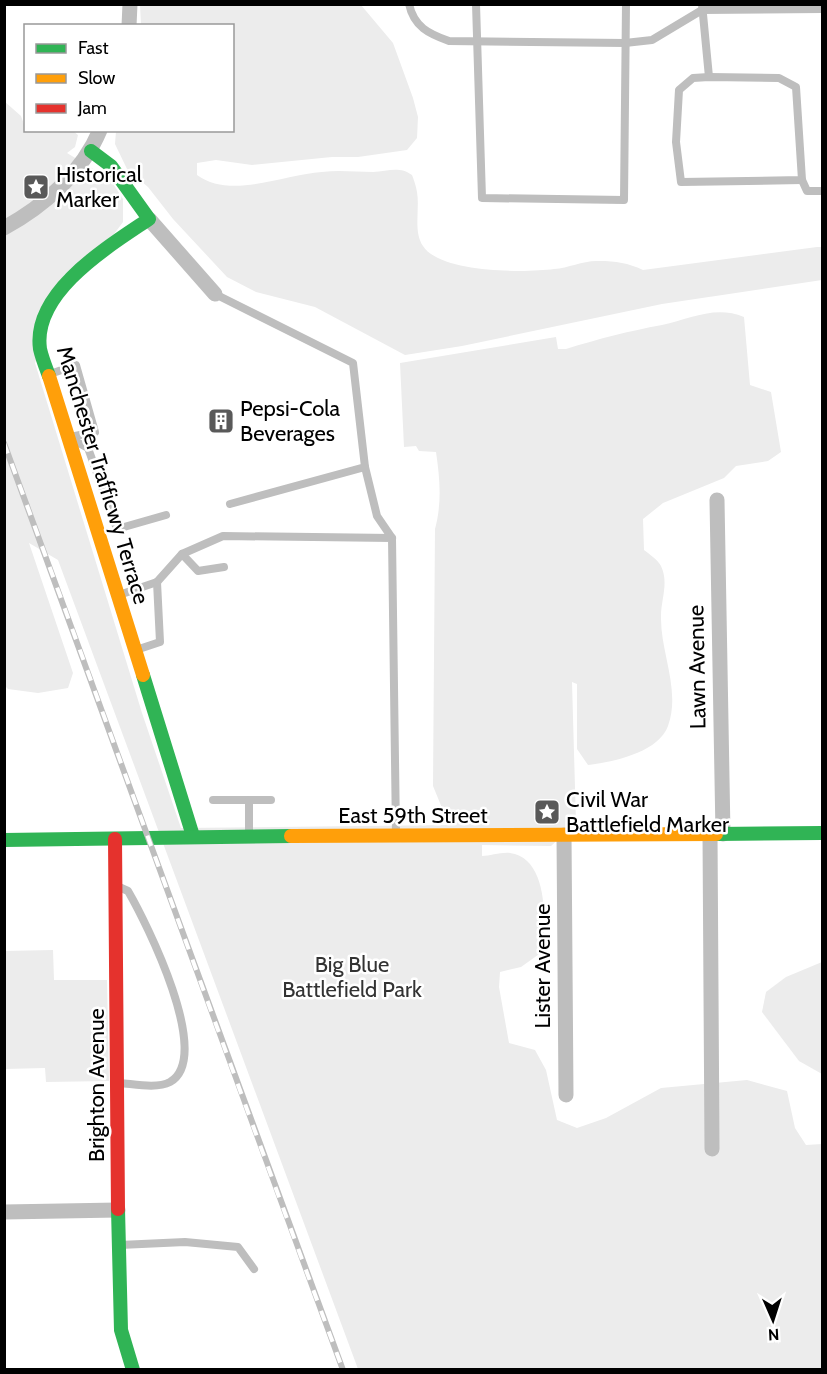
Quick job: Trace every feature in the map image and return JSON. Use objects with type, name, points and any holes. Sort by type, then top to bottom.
[{"type":"street","points":[[129,24],[130,4]]},
{"type":"street","points":[[4,228],[48,198],[91,151],[99,132]]},
{"type":"street","points":[[91,151],[111,166],[149,219],[215,294]]},
{"type":"street","name":"Manchester Trafficwy Terrace","points":[[149,219],[110,244],[69,280],[45,313],[40,348],[193,836]]},
{"type":"street","name":"Lawn Avenue","points":[[712,1149],[717,500]]},
{"type":"street","name":"East 59th Street","points":[[4,840],[193,836],[822,833]]},
{"type":"street","name":"Lister Avenue","points":[[564,836],[566,1095]]},
{"type":"street","name":"Brighton Avenue","points":[[115,839],[117,1210],[121,1330],[133,1370]]},
{"type":"street","points":[[4,1212],[117,1210]]},
{"type":"lane","points":[[409,4],[411,15],[427,33],[449,40],[625,43],[652,40],[702,8],[817,7]]},
{"type":"lane","points":[[476,4],[482,198],[624,200],[626,4]]},
{"type":"lane","points":[[702,8],[709,77]]},
{"type":"lane","points":[[802,180],[681,182],[676,142],[679,90],[693,78],[709,77],[779,78],[796,87],[802,180],[807,191],[822,191]]},
{"type":"lane","points":[[215,294],[353,363],[365,467],[377,516],[392,538],[396,836]]},
{"type":"lane","points":[[48,374],[76,365],[95,432],[68,438]]},
{"type":"lane","points":[[68,438],[88,448],[117,529],[166,514]]},
{"type":"lane","points":[[230,504],[365,467]]},
{"type":"lane","points":[[117,596],[158,582],[182,554],[223,536],[392,538]]},
{"type":"lane","points":[[182,554],[198,571],[224,567]]},
{"type":"lane","points":[[135,650],[160,642],[158,582]]},
{"type":"lane","points":[[213,800],[271,800]]},
{"type":"lane","points":[[249,800],[249,836]]},
{"type":"lane","points":[[115,886],[128,891],[156,946],[176,999],[184,1047],[181,1070],[171,1082],[159,1085],[117,1083]]},
{"type":"lane","points":[[119,1245],[185,1242],[238,1247],[254,1269]]},
{"type":"green space","points":[[140,5],[361,5],[393,43],[418,117],[417,138],[407,150],[358,157],[332,157],[252,165],[216,160],[197,163],[197,175],[211,182],[242,186],[322,172],[394,170],[407,172],[412,175],[416,185],[418,234],[423,246],[432,255],[446,262],[464,266],[523,271],[605,261],[627,264],[643,270],[822,247],[822,280],[662,304],[462,346],[405,355],[315,307],[256,292],[227,277],[173,219],[148,187],[127,169],[115,144],[116,132],[234,132],[234,24],[141,24]]},
{"type":"green space","name":"Big Blue Battlefield Park","points":[[4,101],[21,116],[24,132],[74,132],[78,135],[75,147],[67,153],[110,179],[123,199],[123,222],[114,234],[64,275],[35,363],[142,713],[181,828],[449,825],[433,786],[435,529],[440,491],[439,472],[436,452],[419,451],[416,446],[404,447],[400,363],[556,337],[558,349],[566,349],[703,314],[723,312],[744,317],[750,385],[771,392],[781,452],[768,461],[736,466],[724,478],[663,503],[643,519],[644,550],[660,564],[664,579],[662,630],[672,699],[668,726],[655,743],[645,749],[621,758],[588,765],[577,749],[577,684],[572,682],[576,823],[551,846],[482,845],[482,856],[510,853],[523,858],[532,867],[538,879],[544,910],[542,952],[521,967],[500,972],[499,987],[509,1043],[535,1050],[546,1070],[557,1120],[577,1128],[606,1118],[661,1088],[747,1080],[787,1091],[795,1128],[806,1145],[822,1144],[822,1369],[358,1369],[58,560],[29,543],[73,673],[68,688],[38,693],[8,689],[5,686]]},
{"type":"green space","points":[[53,950],[54,980],[107,980],[109,1081],[46,1082],[45,1068],[5,1069],[4,951]]},
{"type":"green space","points":[[822,962],[822,1074],[799,1061],[762,1012],[766,992],[786,977]]},
{"type":"railway","points":[[4,443],[343,1370]]},
{"type":"traffic: fast","points":[[49,376],[40,349],[41,328],[48,308],[60,290],[76,273],[149,219],[111,166],[91,151]]},
{"type":"traffic: fast","points":[[143,675],[193,836]]},
{"type":"traffic: fast","points":[[716,834],[822,833]]},
{"type":"traffic: fast","points":[[4,840],[291,836]]},
{"type":"traffic: fast","points":[[118,1209],[121,1330],[133,1370]]},
{"type":"traffic: slow","points":[[49,376],[143,675]]},
{"type":"traffic: slow","points":[[291,836],[716,834]]},
{"type":"traffic: jam","points":[[115,839],[118,1209]]},
{"type":"place","name":"Historical Marker","points":[[36,187]]},
{"type":"place","name":"Pepsi-Cola Beverages","points":[[221,421]]},
{"type":"place","name":"Civil War Battlefield Marker","points":[[547,812]]}]
